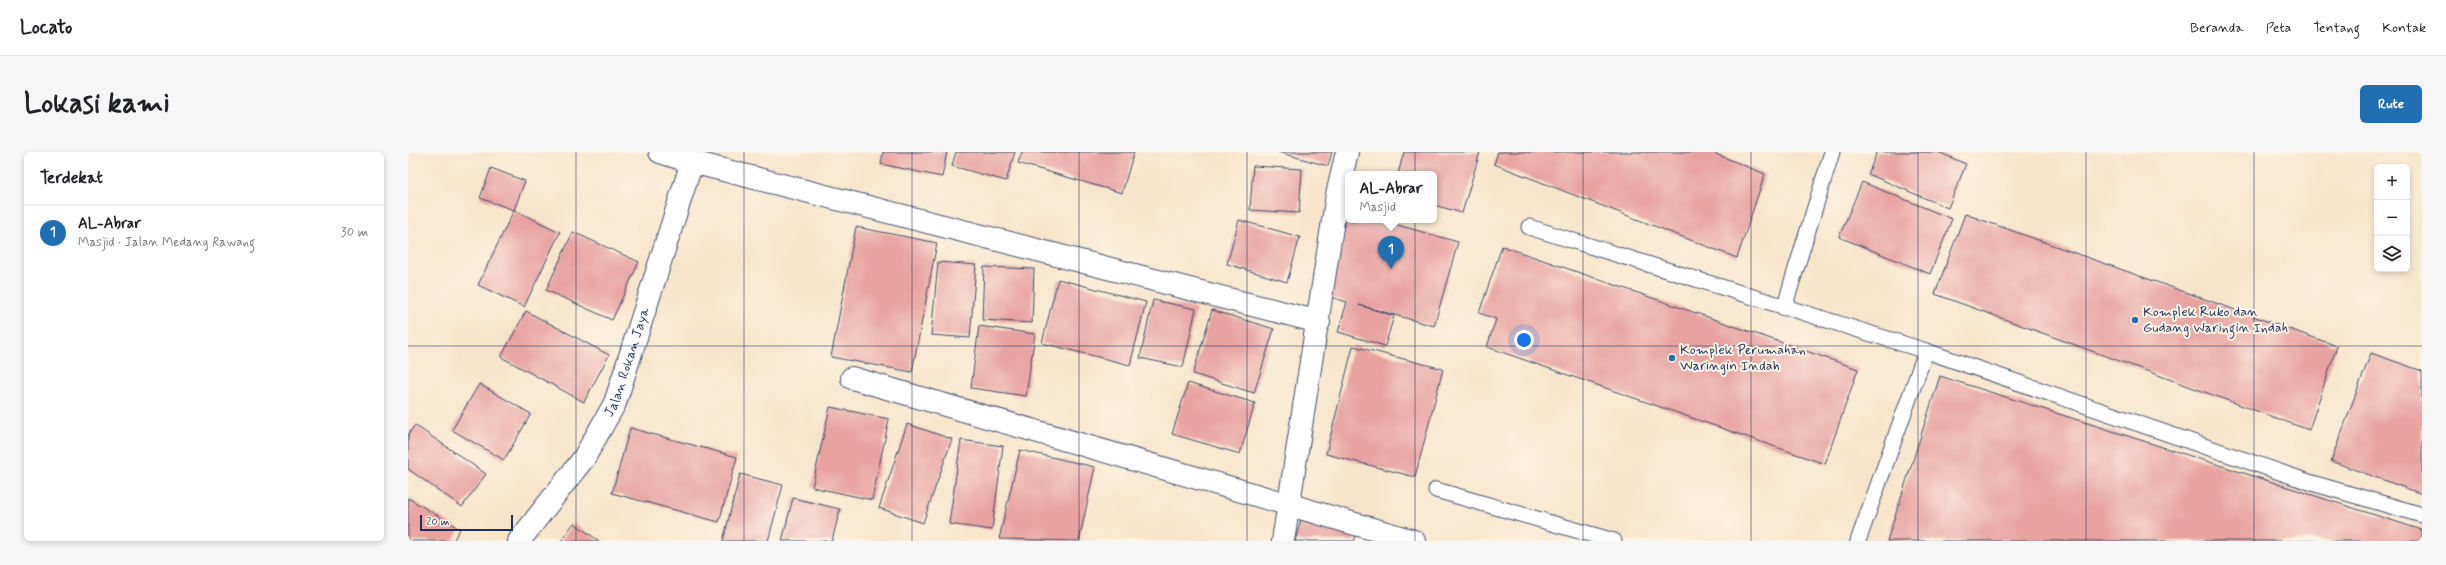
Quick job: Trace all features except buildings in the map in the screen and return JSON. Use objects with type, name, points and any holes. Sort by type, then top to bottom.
[{"type":"street","points":[[660,152],[692,162],[1319,322]]},
{"type":"street","points":[[1283,541],[1319,322],[1337,195],[1347,152]]},
{"type":"street","name":"Jalan Rokan Jaya","points":[[519,541],[584,458],[615,403],[692,162]]},
{"type":"street","points":[[852,378],[1414,541]]},
{"type":"lane","points":[[1784,308],[1832,152]]},
{"type":"lane","points":[[1529,227],[1784,308],[1926,351],[2309,488],[2422,515]]},
{"type":"lane","points":[[1858,541],[1926,351]]},
{"type":"lane","points":[[1436,490],[1614,541]]},
{"type":"place","name":"AL-Abrar","points":[[1391,269]]},
{"type":"place","name":"Komplek Ruko dan Gudang Waringin Indah","points":[[2135,320]]},
{"type":"place","name":"Komplek Perumahan Waringin Indah","points":[[1672,358]]}]
